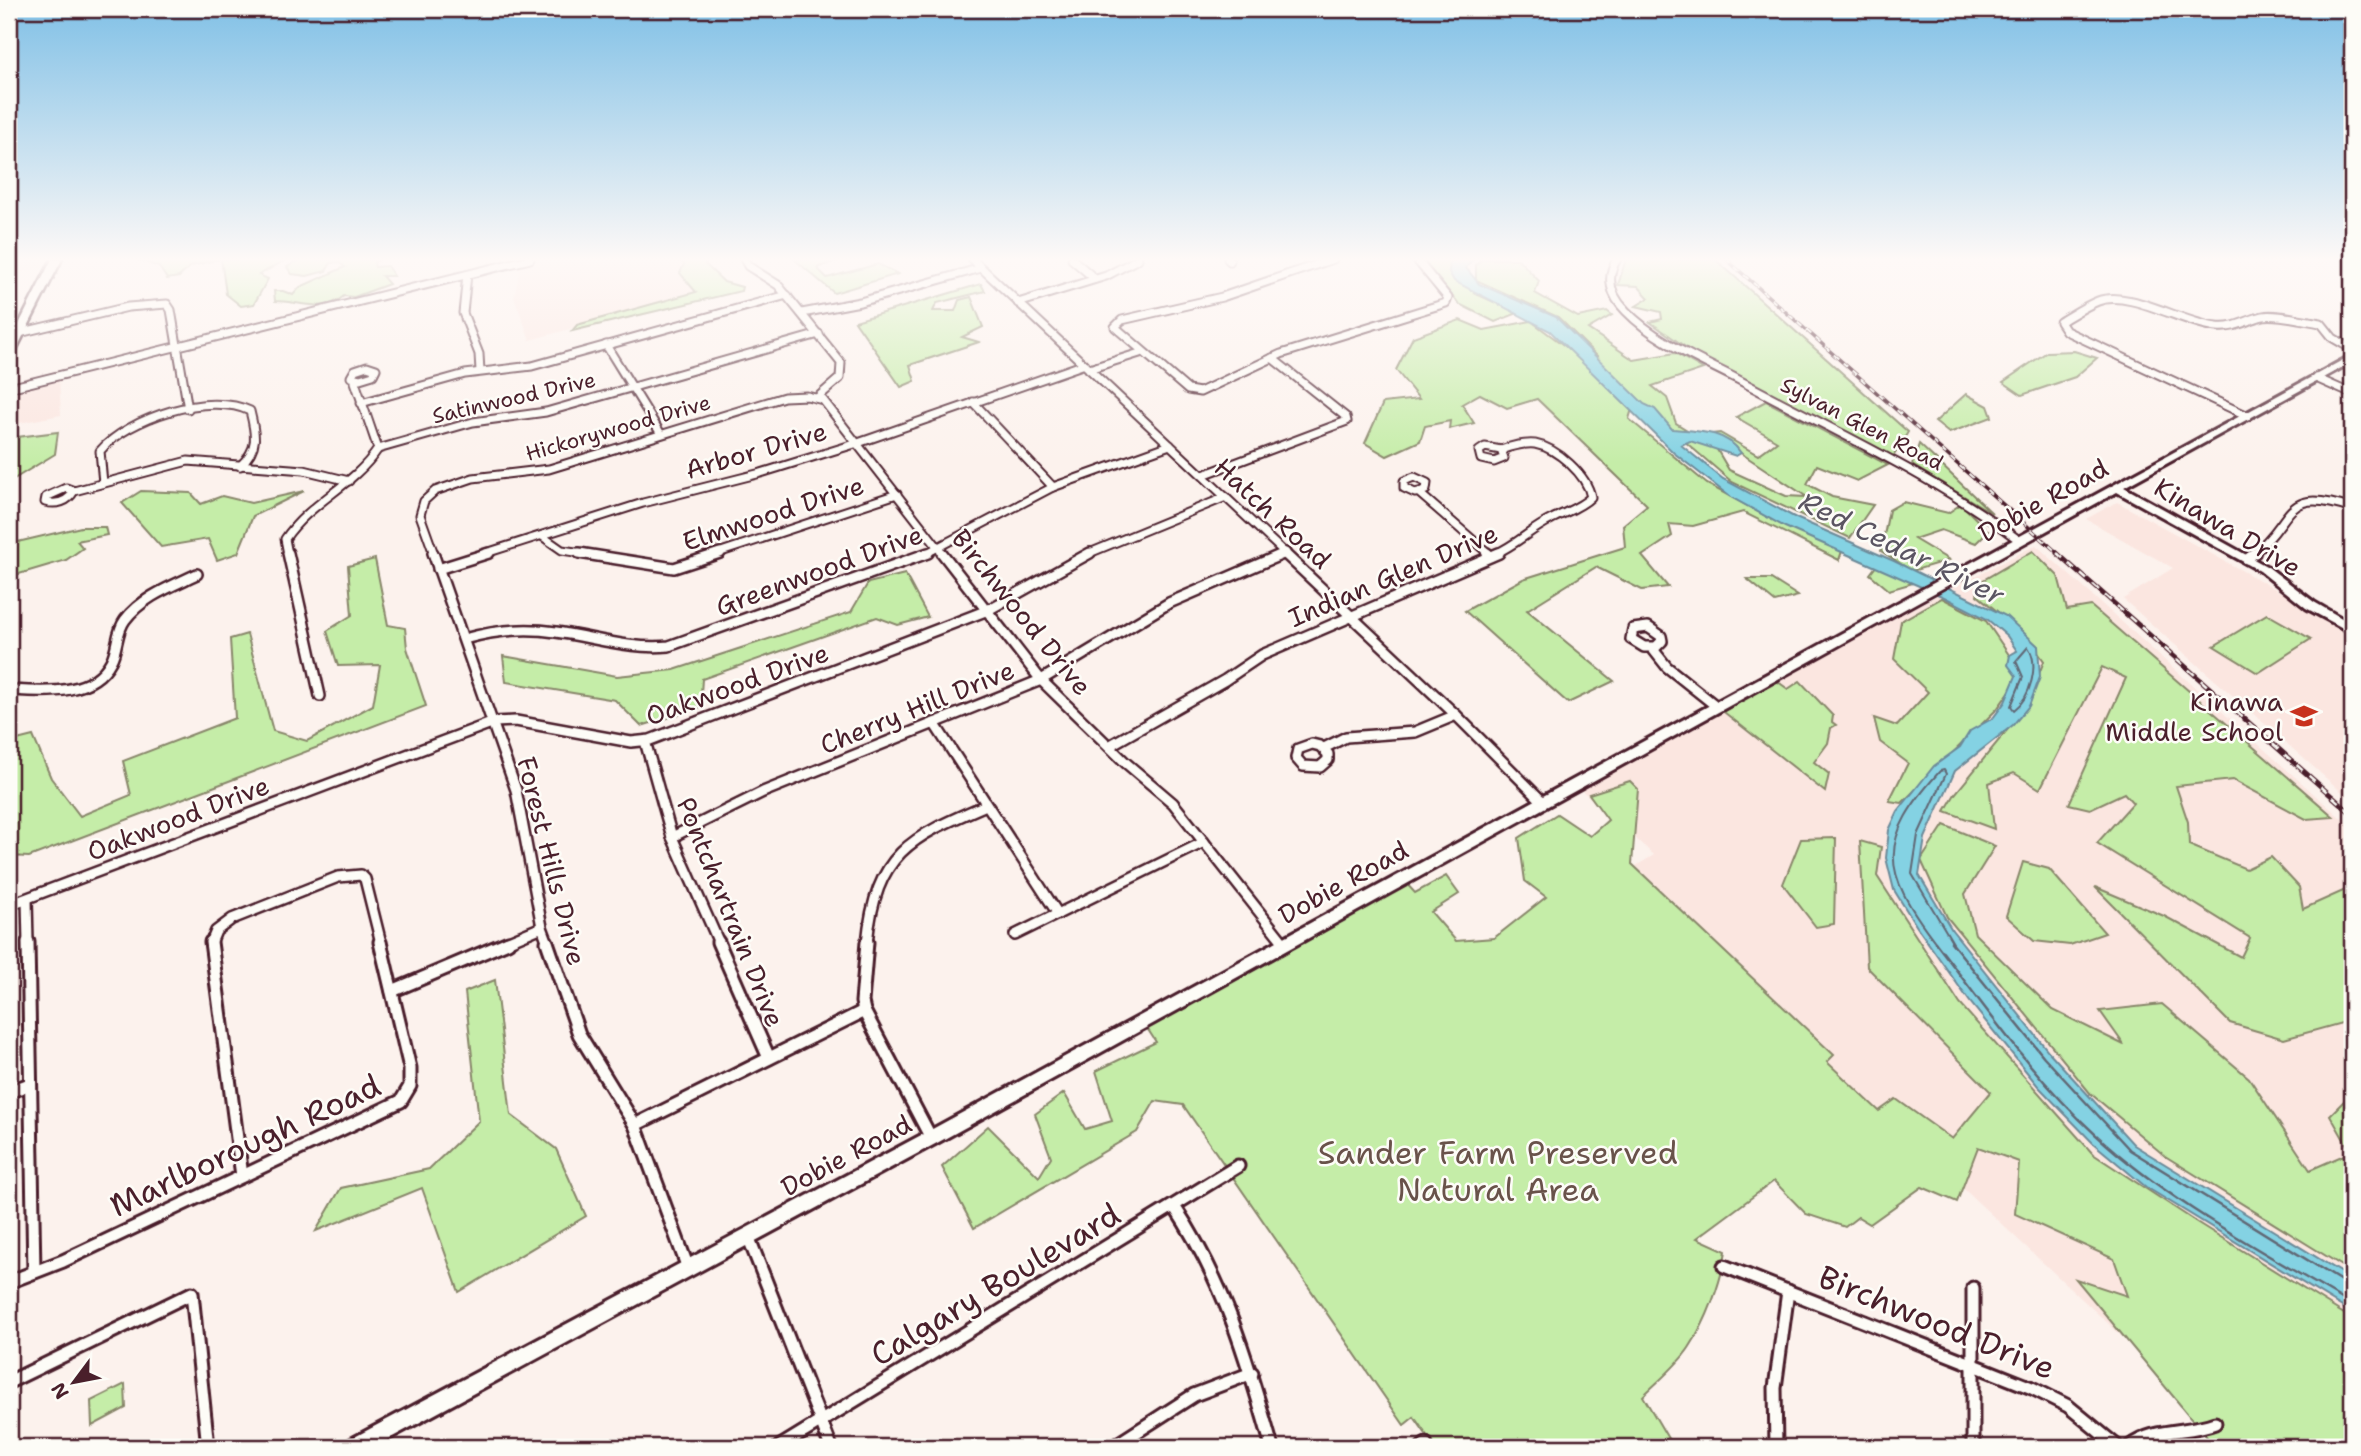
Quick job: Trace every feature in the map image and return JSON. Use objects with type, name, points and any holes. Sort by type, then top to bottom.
[{"type":"main road","points":[[9,354],[22,327]]},
{"type":"street","points":[[19,332],[41,327]]},
{"type":"street","points":[[174,327],[188,409]]},
{"type":"street","points":[[9,388],[257,327]]},
{"type":"street","points":[[469,327],[482,356],[480,371]]},
{"type":"street","points":[[362,402],[480,371],[531,366],[671,327]]},
{"type":"street","points":[[813,327],[839,359],[843,370],[837,382],[817,398]]},
{"type":"street","name":"Hatch Road","points":[[1044,327],[1352,616],[1542,800]]},
{"type":"street","points":[[1116,327],[1188,390],[1195,393],[1272,359],[1362,327]]},
{"type":"street","name":"Sylvan Glen Road","points":[[1647,327],[1746,384],[1945,487],[1978,508],[2020,541]]},
{"type":"street","points":[[2062,327],[2248,416]]},
{"type":"street","points":[[2216,327],[2236,327]]},
{"type":"street","points":[[2324,327],[2335,340],[2352,349]]},
{"type":"street","name":"Satinwood Drive","points":[[378,449],[459,426],[536,415],[819,334]]},
{"type":"street","points":[[606,345],[661,434]]},
{"type":"street","name":"Arbor Drive","points":[[438,569],[643,503],[761,473],[858,443],[973,401],[1143,352]]},
{"type":"street","name":"Dobie Road","points":[[356,1447],[931,1138],[1542,800],[2352,358]]},
{"type":"street","points":[[1203,475],[1348,420],[1272,359]]},
{"type":"street","points":[[2316,378],[2352,394]]},
{"type":"street","points":[[320,696],[285,539],[297,523],[369,464],[378,449],[355,382],[357,379]]},
{"type":"street","name":"Hickorywood Drive","points":[[429,495],[446,485],[463,480],[537,472],[784,397],[817,398]]},
{"type":"street","name":"Birchwood Drive","points":[[817,398],[831,408],[1041,680],[1108,747],[1173,803],[1284,943]]},
{"type":"street","points":[[973,401],[1053,487]]},
{"type":"street","points":[[103,483],[100,451],[106,441],[129,426],[188,409],[227,402],[243,405],[249,410],[257,446],[253,454],[240,466]]},
{"type":"street","name":"Indian Glen Drive","points":[[1108,747],[1225,680],[1262,655],[1523,541],[1559,514],[1587,501],[1592,494],[1588,484],[1549,448],[1523,443],[1502,450]]},
{"type":"street","name":"Greenwood Drive","points":[[464,639],[494,630],[518,628],[653,648],[667,647],[940,549],[1053,487],[1170,445]]},
{"type":"street","points":[[74,491],[183,462],[304,471],[349,481]]},
{"type":"street","name":"Kinawa Drive","points":[[2116,487],[2247,559],[2280,580],[2310,605],[2352,629]]},
{"type":"street","points":[[1419,493],[1490,556]]},
{"type":"street","name":"Elmwood Drive","points":[[542,536],[562,550],[674,568],[897,494]]},
{"type":"street","name":"Forest Hills Drive","points":[[429,495],[422,503],[419,515],[516,790],[542,926],[579,1034],[635,1125],[688,1268]]},
{"type":"street","name":"Oakwood Drive","points":[[9,905],[494,722],[516,721],[623,741],[645,741],[988,610],[1098,548],[1226,497]]},
{"type":"street","points":[[2247,559],[2263,547],[2288,509],[2296,503],[2317,499],[2352,509]]},
{"type":"street","name":"Cherry Hill Drive","points":[[672,837],[763,792],[1041,680],[1169,603],[1285,553]]},
{"type":"street","points":[[9,690],[55,692],[91,680],[110,664],[120,628],[128,616],[156,595],[197,574]]},
{"type":"street","points":[[1652,648],[1667,667],[1716,706]]},
{"type":"street","points":[[1324,748],[1346,737],[1415,732],[1456,715]]},
{"type":"street","points":[[934,723],[1058,914]]},
{"type":"street","name":"Pontchartrain Drive","points":[[645,741],[672,837],[769,1058]]},
{"type":"street","points":[[931,1138],[863,1010],[876,889],[890,860],[915,838],[986,804]]},
{"type":"street","points":[[1015,935],[1204,842]]},
{"type":"street","name":"Marlborough Road","points":[[9,1282],[242,1177],[395,1105],[404,1098],[412,1085],[411,1075],[365,879],[360,875],[338,877],[232,919],[214,932],[211,950],[242,1177]]},
{"type":"street","points":[[27,899],[34,1272]]},
{"type":"street","points":[[392,991],[542,926]]},
{"type":"street","points":[[635,1125],[863,1010]]},
{"type":"street","points":[[9,1092],[30,1084]]},
{"type":"street","name":"Calgary Boulevard","points":[[779,1447],[1238,1166]]},
{"type":"street","points":[[1174,1206],[1218,1282],[1252,1373],[1272,1447]]},
{"type":"street","points":[[748,1236],[831,1447]]},
{"type":"street","name":"Birchwood Drive","points":[[1724,1266],[2032,1388],[2068,1406],[2118,1447]]},
{"type":"street","points":[[1973,1288],[1973,1447]]},
{"type":"street","points":[[1776,1447],[1772,1419],[1775,1369],[1788,1292]]},
{"type":"street","points":[[9,1382],[192,1293],[208,1447]]},
{"type":"street","points":[[1114,1447],[1194,1395],[1252,1373]]},
{"type":"street","points":[[2129,1447],[2147,1433],[2204,1428],[2215,1423]]},
{"type":"shaded area","points":[[525,327],[578,327],[530,340]]},
{"type":"shaded area","points":[[59,378],[61,415],[9,425],[9,390]]},
{"type":"shaded area","name":"Kinawa Middle School","points":[[2117,502],[2352,631],[2352,801],[2123,599],[2173,568],[2086,519]]},
{"type":"shaded area","points":[[2036,545],[2352,828],[2352,1436],[2241,1447],[1624,873],[1654,855],[1579,788],[1720,709],[1780,757],[1835,725],[1774,679]]},
{"type":"green space","points":[[859,327],[983,327],[962,337],[979,342],[910,365],[915,381],[901,387]]},
{"type":"green space","points":[[1441,327],[1477,327],[1484,330],[1500,327],[1539,327],[1569,349],[1597,356],[1568,327],[1592,327],[1588,329],[1634,360],[1675,353],[1703,369],[1652,386],[1667,398],[1676,423],[1716,448],[1729,470],[1786,496],[1807,497],[1712,434],[1720,433],[1758,455],[1777,441],[1736,417],[1766,401],[1888,465],[1857,481],[1817,465],[1807,484],[1832,497],[1873,505],[1850,538],[1732,482],[1635,399],[1629,419],[1707,484],[1777,522],[1842,551],[1839,560],[1743,512],[1693,526],[1669,524],[1672,536],[1642,556],[1668,587],[1642,590],[1596,567],[1527,610],[1614,681],[1568,703],[1465,611],[1523,579],[1625,547],[1623,525],[1647,505],[1537,399],[1507,408],[1480,394],[1462,404],[1474,423],[1449,429],[1450,421],[1425,426],[1420,441],[1387,456],[1365,443],[1383,403],[1419,399],[1396,370],[1413,337]]},
{"type":"green space","points":[[1657,327],[1791,327],[1908,432],[1893,457],[1697,355]]},
{"type":"green space","points":[[2074,351],[2097,358],[2075,377],[2022,395],[2003,382],[2047,352]]},
{"type":"green space","points":[[1966,394],[1988,406],[1992,417],[1949,433],[1935,422]]},
{"type":"green space","points":[[58,432],[55,454],[9,482],[9,442],[17,437]]},
{"type":"green space","points":[[1919,444],[1992,513],[1912,465]]},
{"type":"green space","points":[[141,491],[191,493],[201,504],[222,496],[251,503],[304,491],[253,516],[238,553],[217,560],[208,539],[161,547],[122,503]]},
{"type":"green space","points":[[1903,502],[1948,513],[1961,504],[1988,531],[1976,543],[1941,530],[1914,539],[1949,560],[1912,571],[1881,551],[1889,510]]},
{"type":"green space","points":[[81,527],[105,527],[107,535],[77,541],[83,548],[66,560],[9,577],[9,544]]},
{"type":"green space","points":[[2033,551],[2058,576],[2067,610],[2091,606],[2334,817],[2306,819],[2233,780],[2176,786],[2188,822],[2189,845],[2246,869],[2271,857],[2299,887],[2303,909],[2352,887],[2352,1026],[2345,1022],[2284,1039],[2230,1023],[2095,887],[2164,916],[2241,957],[2250,938],[2097,843],[2133,803],[2124,793],[2090,809],[2069,804],[2126,678],[2102,667],[2040,789],[2014,773],[1989,783],[1994,829],[1945,811],[1955,794],[2026,707],[2044,661],[2023,632],[1977,595],[1980,582]]},
{"type":"green space","points":[[375,559],[388,625],[405,628],[407,648],[426,706],[29,857],[9,856],[9,742],[33,736],[51,778],[80,816],[131,795],[123,761],[235,718],[230,639],[247,634],[273,731],[307,741],[373,705],[380,665],[338,666],[327,631],[352,615],[348,566]]},
{"type":"green space","points":[[1877,565],[1913,583],[1889,590],[1870,574]]},
{"type":"green space","points":[[905,574],[928,617],[898,625],[877,617],[702,679],[700,708],[641,726],[615,700],[506,682],[503,656],[617,676],[674,670],[851,612],[868,583]]},
{"type":"green space","points":[[1747,579],[1771,579],[1798,596],[1775,602]]},
{"type":"green space","points":[[1942,598],[1986,621],[2022,674],[1997,709],[1902,803],[1889,801],[1908,763],[1880,742],[1874,718],[1897,726],[1928,692],[1894,659],[1901,621]]},
{"type":"green space","points":[[2267,614],[2311,639],[2258,673],[2214,646]]},
{"type":"green space","points":[[1774,679],[1788,689],[1800,681],[1833,716],[1832,722],[1836,725],[1831,728],[1828,743],[1814,762],[1829,774],[1825,792],[1720,709]]},
{"type":"green space","name":"Sander Farm Preserved Natural Area","points":[[1630,781],[1638,789],[1632,864],[1834,1055],[1827,1062],[1879,1111],[1896,1099],[1952,1139],[1991,1092],[1867,967],[1860,841],[1881,847],[1877,876],[1960,1004],[2093,1154],[2352,1319],[2352,1447],[2215,1447],[2076,1279],[2127,1296],[2114,1259],[2015,1214],[2019,1162],[1978,1147],[1957,1202],[1922,1187],[1870,1224],[1858,1217],[1845,1227],[1806,1214],[1774,1181],[1697,1238],[1726,1251],[1717,1289],[1702,1326],[1689,1348],[1643,1396],[1673,1447],[1435,1447],[1414,1417],[1404,1425],[1183,1105],[1155,1101],[1137,1132],[974,1228],[942,1167],[988,1126],[1039,1177],[1051,1157],[1035,1114],[1064,1093],[1085,1129],[1112,1121],[1096,1071],[1156,1042],[1145,1025],[1405,882],[1415,893],[1446,876],[1459,894],[1431,912],[1456,941],[1494,938],[1546,897],[1525,881],[1519,838],[1557,814],[1590,836],[1608,820],[1589,794]]},
{"type":"green space","points":[[1944,825],[1995,846],[1965,894],[1975,934],[2053,1010],[2124,1045],[2100,1011],[2162,1004],[2249,1078],[2310,1170],[2351,1152],[2330,1115],[2349,1096],[2352,1097],[2352,1272],[2165,1156],[2090,1093],[1947,917],[1921,860]]},
{"type":"green space","points":[[1836,838],[1834,924],[1816,927],[1783,884],[1801,839]]},
{"type":"green space","points":[[2023,862],[2049,869],[2105,933],[2070,945],[2034,941],[2006,916]]},
{"type":"green space","points":[[495,980],[511,1115],[556,1149],[586,1216],[459,1292],[422,1188],[316,1231],[341,1188],[429,1169],[479,1121],[465,992]]},
{"type":"green space","points":[[125,1384],[126,1408],[92,1426],[91,1401]]},
{"type":"water","points":[[1542,327],[1566,327],[1644,404],[1655,409],[1672,429],[1710,433],[1735,445],[1741,453],[1736,456],[1690,441],[1681,445],[1723,479],[1796,518],[1894,561],[2006,616],[2038,646],[2040,677],[2029,706],[2013,725],[1955,771],[1925,838],[1919,875],[1952,930],[2049,1052],[2134,1145],[2352,1279],[2352,1313],[2146,1187],[2093,1143],[2038,1086],[1970,1002],[1894,890],[1886,858],[1889,830],[1898,811],[1934,766],[1960,747],[1970,731],[1993,718],[2005,702],[2016,676],[2008,665],[2010,655],[2017,651],[2007,636],[1987,619],[1944,597],[1785,527],[1729,496],[1674,453],[1550,331]]},
{"type":"railway","points":[[1803,327],[2059,554]]},
{"type":"railway","points":[[2057,553],[2352,814]]},
{"type":"place","name":"Kinawa Middle School","points":[[2304,716]]},
{"type":"water label","name":"Red Cedar River","points":[[1902,548]]}]
